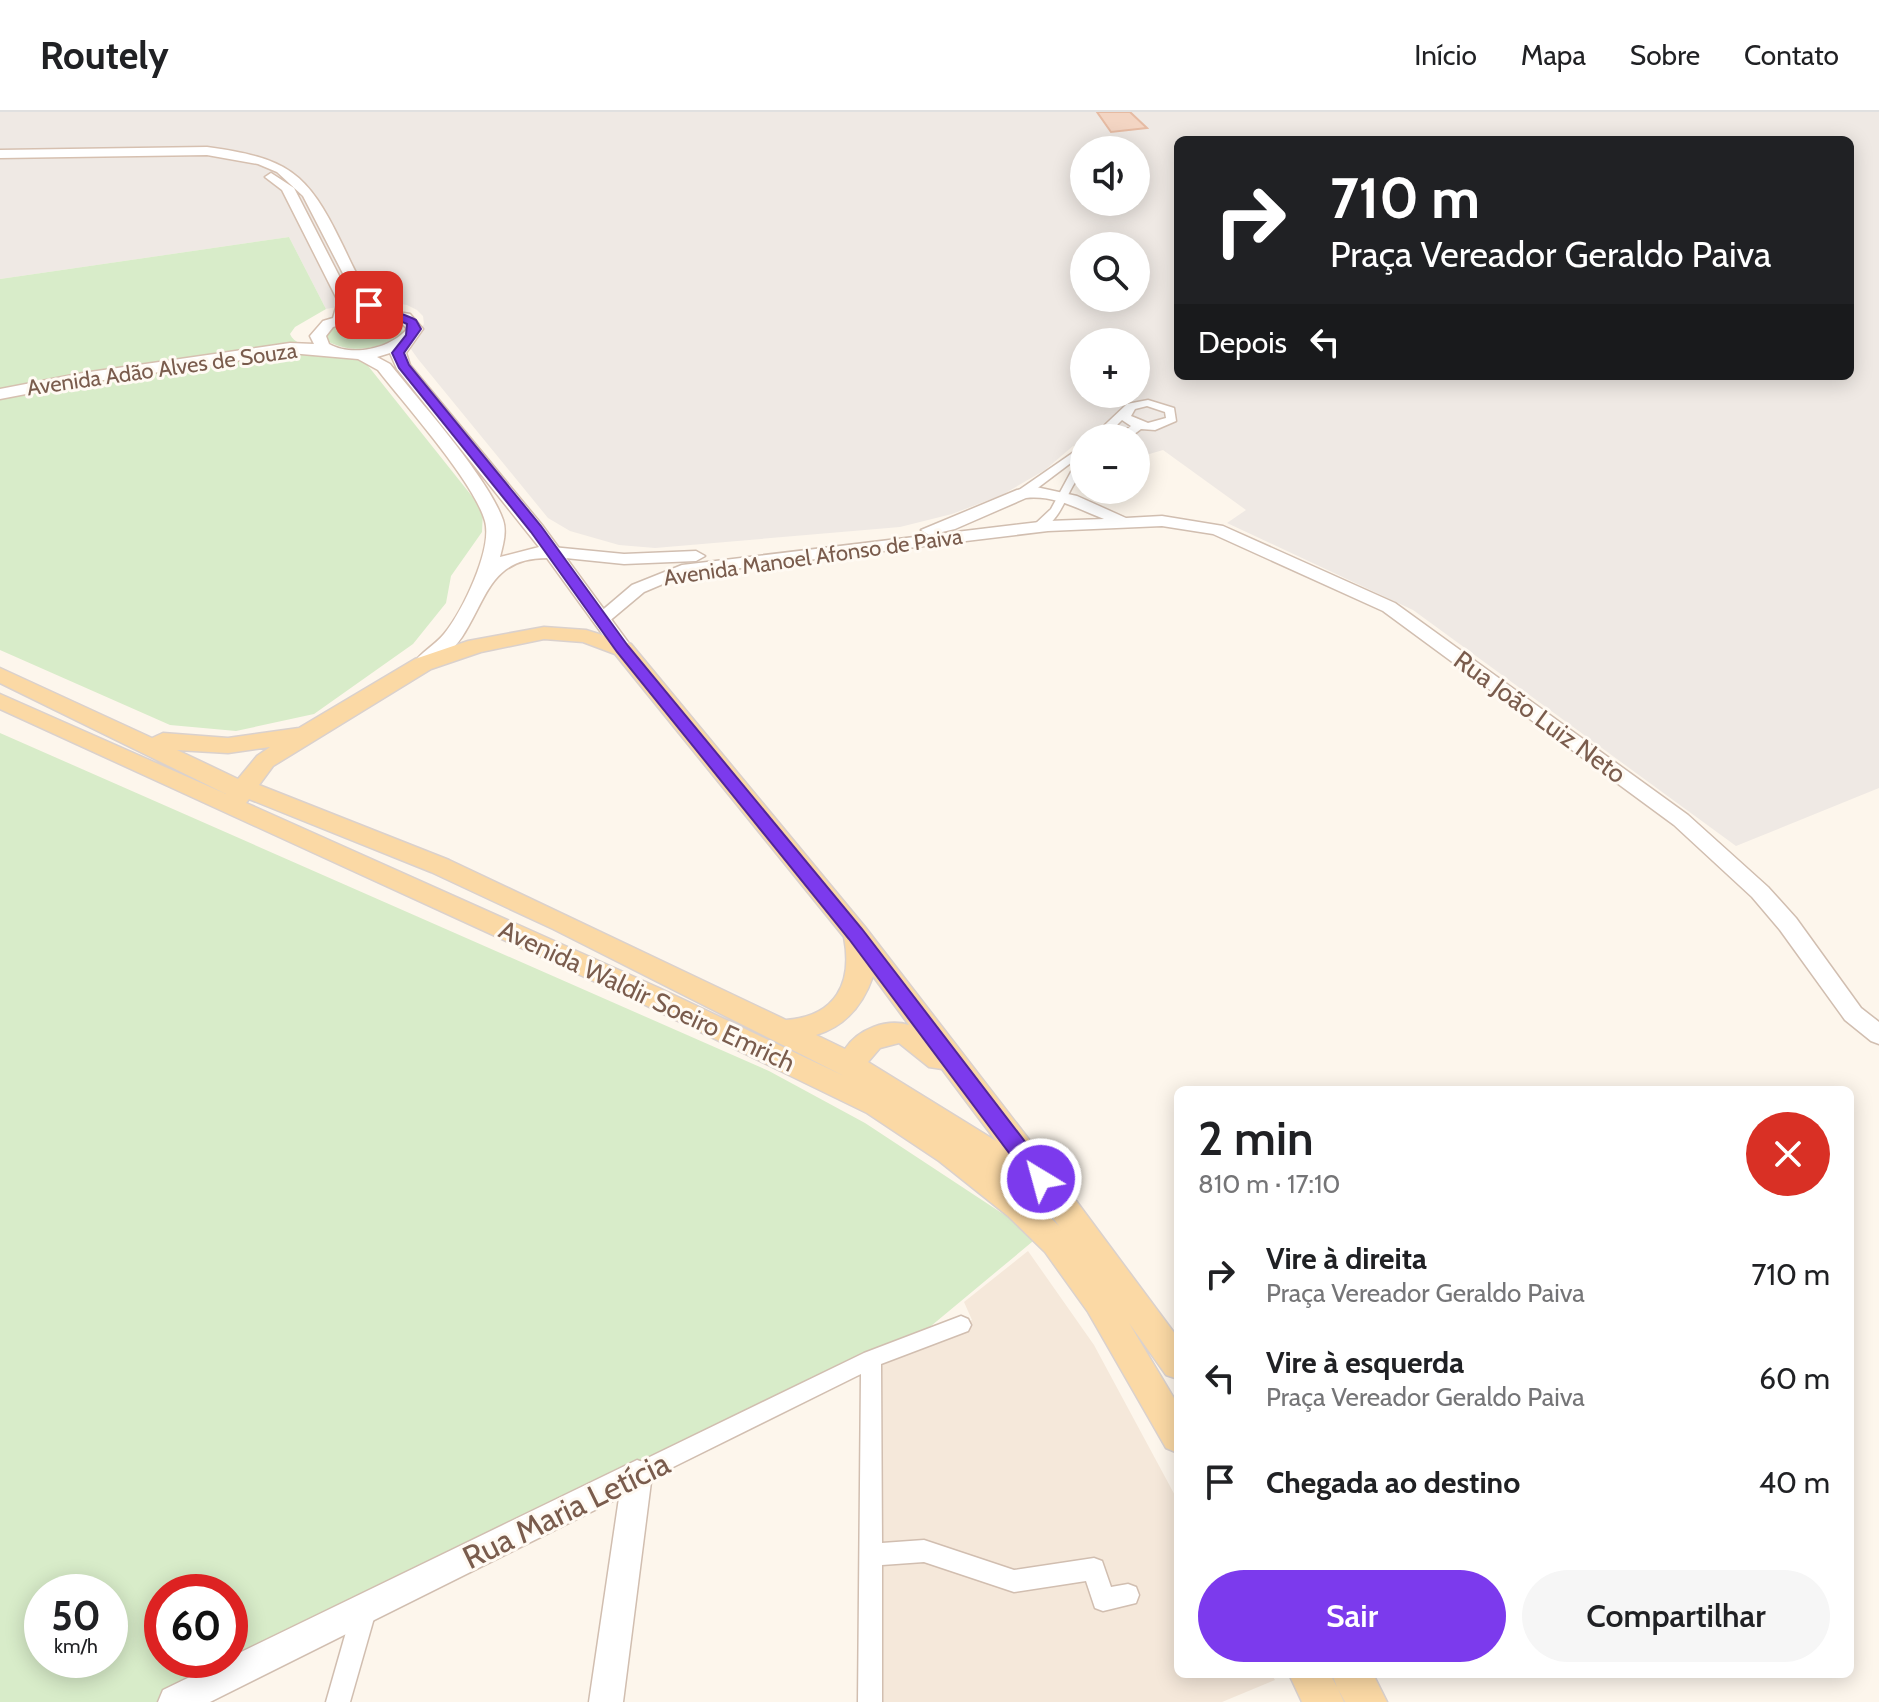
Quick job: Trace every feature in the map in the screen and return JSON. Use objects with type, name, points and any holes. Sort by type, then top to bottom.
[{"type":"main road","points":[[0,157],[183,150],[230,153],[276,165],[303,183],[361,297],[378,312]]},
{"type":"main road","points":[[0,157],[181,156],[223,159],[262,170],[287,188],[345,301],[340,319],[378,312],[393,313],[412,322],[415,329],[398,353],[403,366],[552,552],[623,649],[856,934],[1060,1203]]},
{"type":"main road","name":"Avenida Adão Alves de Souza","points":[[0,384],[62,372],[295,339],[321,331],[340,319]]},
{"type":"main road","points":[[321,331],[318,340],[325,349]]},
{"type":"main road","points":[[360,354],[384,351],[403,343]]},
{"type":"main road","name":"Avenida Adão Alves de Souza","points":[[0,394],[83,378],[290,348],[360,354]]},
{"type":"main road","points":[[360,354],[384,367],[474,484],[494,525],[495,540],[485,577],[452,637],[423,664]]},
{"type":"main road","points":[[485,577],[505,559],[521,554],[552,552]]},
{"type":"main road","points":[[236,797],[265,761],[423,664],[476,646],[544,633],[586,636],[623,649]]},
{"type":"main road","name":"Avenida Waldir Soeiro Emrich","points":[[0,675],[125,732],[236,797]]},
{"type":"main road","name":"Avenida Waldir Soeiro Emrich","points":[[0,701],[236,797],[877,1105],[950,1152],[1019,1207],[1056,1243],[1099,1302],[1174,1430]]},
{"type":"main road","points":[[125,732],[194,747],[215,747],[270,741],[313,729]]},
{"type":"main road","name":"Avenida Waldir Soeiro Emrich","points":[[236,797],[252,791],[440,866],[562,922],[854,1066],[994,1155],[1060,1203],[1174,1359]]},
{"type":"main road","points":[[719,1031],[788,1032],[821,1021],[850,1000],[860,984],[862,954],[856,934]]},
{"type":"main road","points":[[908,1125],[864,1085],[854,1066],[856,1054],[865,1044],[886,1034],[899,1032],[916,1040],[967,1081]]},
{"type":"main road","points":[[1310,1678],[1324,1702]]},
{"type":"main road","points":[[1353,1678],[1367,1702]]},
{"type":"street","points":[[1112,424],[1131,406],[1148,403],[1166,407],[1173,413],[1172,419],[1165,424],[1150,425]]},
{"type":"street","points":[[1124,413],[1128,420],[1137,424]]},
{"type":"street","points":[[1070,458],[1015,496],[1005,507],[1013,518],[1039,527],[1058,511],[1070,478]]},
{"type":"street","points":[[1015,496],[1045,491],[1064,495]]},
{"type":"street","name":"Rua João Luiz Neto","points":[[1064,495],[1091,509],[1127,520]]},
{"type":"street","name":"Avenida Manoel Afonso de Paiva","points":[[552,552],[657,558],[867,538],[949,525],[1015,496]]},
{"type":"street","name":"Rua João Luiz Neto","points":[[1039,527],[1127,520],[1162,521],[1217,530],[1360,592],[1414,623],[1681,820],[1710,845],[1760,892],[1788,924],[1853,1014],[1878,1034]]},
{"type":"street","name":"Avenida Manoel Afonso de Paiva","points":[[601,619],[623,596],[654,578],[682,570],[1039,527]]},
{"type":"street","name":"Rua Maria Letícia","points":[[175,1702],[871,1359],[961,1325]]},
{"type":"street","points":[[870,1702],[871,1359]]},
{"type":"street","points":[[606,1702],[637,1474]]},
{"type":"street","points":[[871,1555],[924,1551],[1014,1581],[1094,1569],[1103,1600],[1128,1595]]},
{"type":"street","points":[[338,1702],[364,1611]]},
{"type":"shaded area","points":[[0,112],[1879,112],[1879,788],[1736,846],[1413,610],[1227,523],[1246,510],[1163,450],[1150,454],[1150,424],[1070,424],[1070,449],[1045,470],[1002,495],[952,514],[900,527],[655,548],[619,545],[570,531],[548,518],[408,345],[424,324],[423,316],[417,310],[407,305],[377,300],[326,309],[289,237],[0,279]]},
{"type":"shaded area","points":[[1028,1251],[1094,1345],[1174,1494],[1174,1678],[1275,1680],[1222,1702],[876,1702],[877,1363],[972,1320],[964,1302]]},
{"type":"green space","points":[[289,237],[326,309],[295,327],[290,334],[294,340],[311,348],[361,357],[483,510],[482,532],[451,576],[446,603],[413,644],[314,714],[236,731],[170,725],[0,650],[0,279]]},
{"type":"green space","points":[[384,316],[403,325],[402,336],[383,344],[355,349],[325,340],[327,331],[340,323]]},
{"type":"green space","points":[[0,733],[769,1071],[865,1123],[1038,1237],[931,1326],[248,1659],[248,1574],[144,1574],[144,1678],[209,1678],[160,1702],[0,1702]]},
{"type":"building","points":[[1097,112],[1130,112],[1147,128],[1111,132]]},
{"type":"route","points":[[369,305],[378,312],[393,313],[412,322],[415,329],[412,336],[403,343],[398,353],[403,366],[536,529],[623,649],[856,934],[1041,1179]]}]
